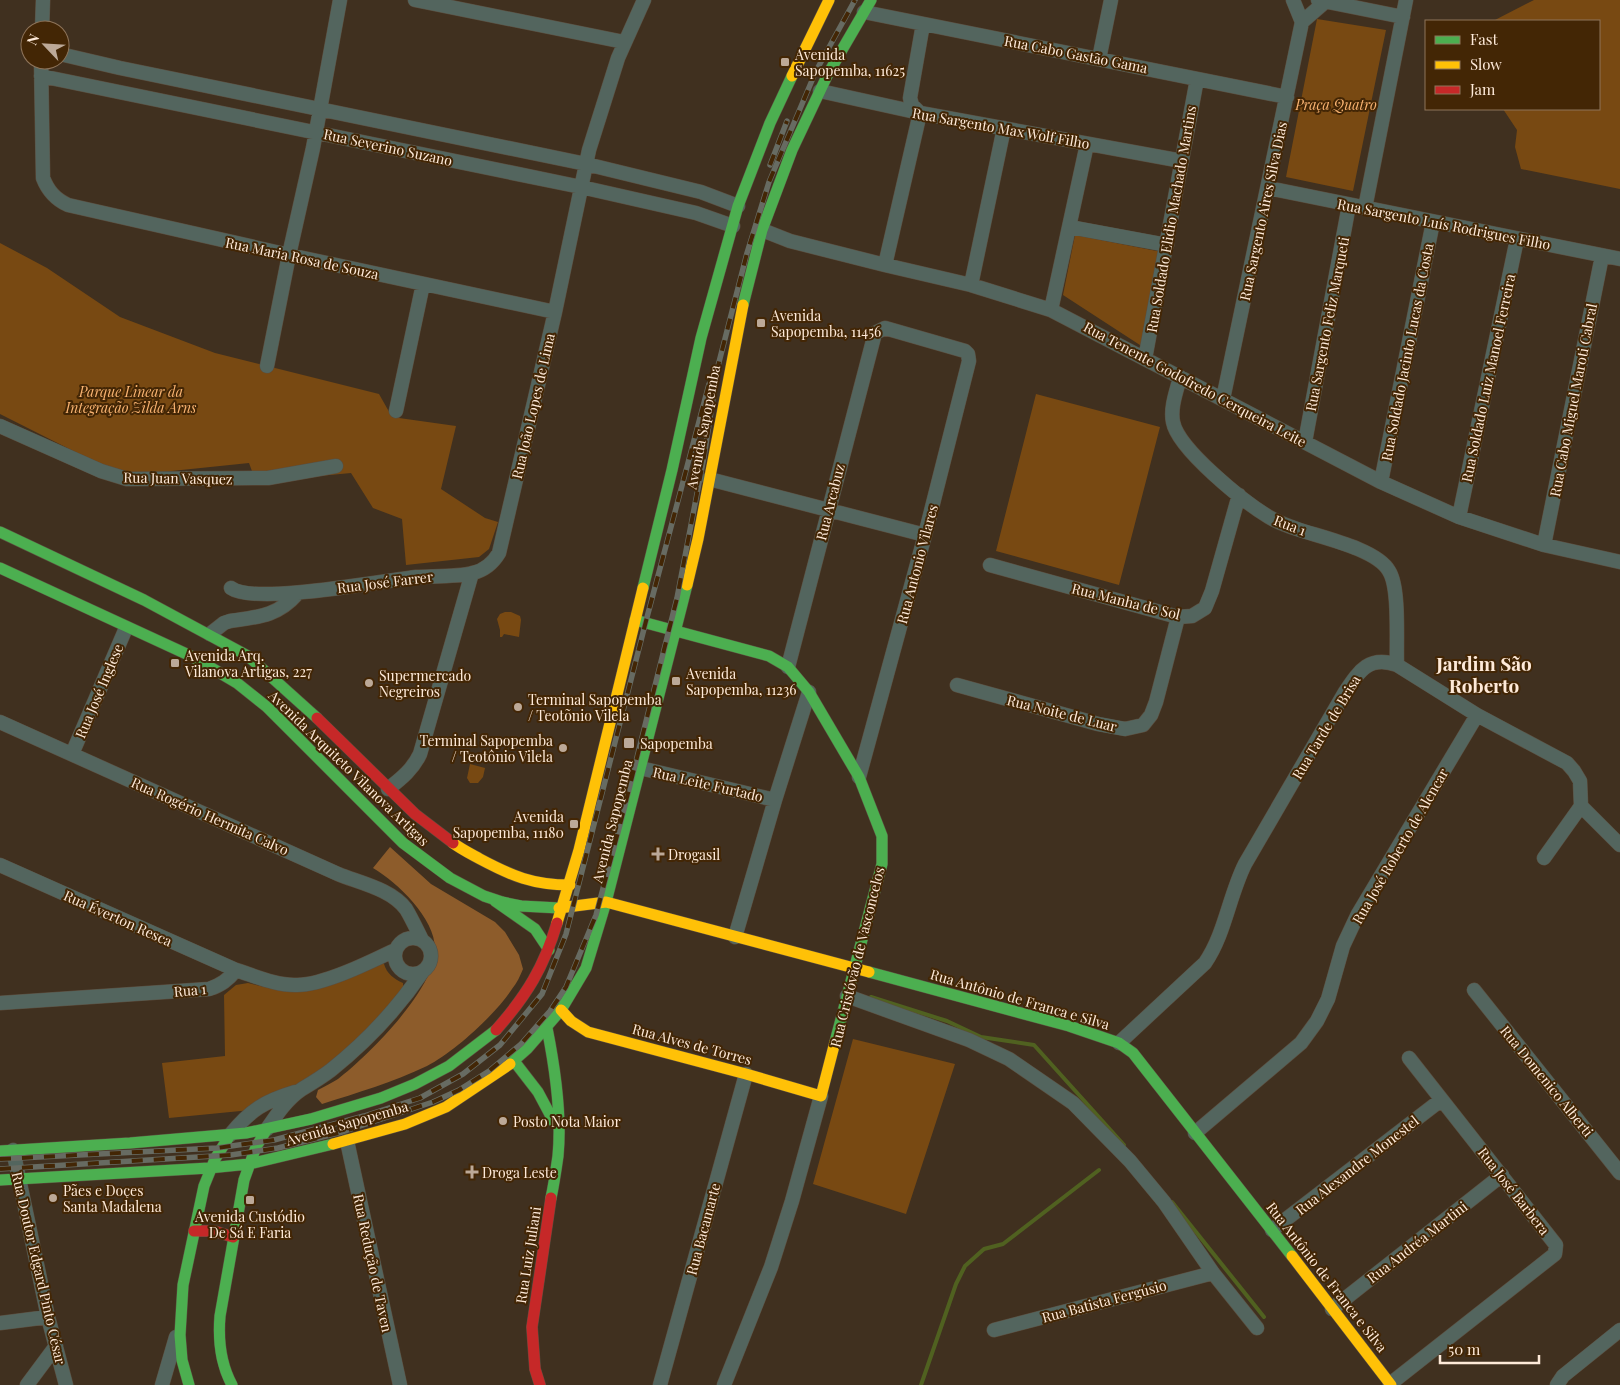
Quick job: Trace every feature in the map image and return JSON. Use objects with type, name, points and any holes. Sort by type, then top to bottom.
[{"type":"main road","name":"Avenida Sapopemba","points":[[7,1150],[230,1135],[311,1119],[381,1098],[415,1084],[449,1066],[497,1029],[516,1008],[530,988],[549,950],[570,885],[672,470],[701,338],[747,221],[770,123],[829,0]]},
{"type":"main road","name":"Avenida Sapopemba","points":[[0,1180],[249,1164],[347,1141],[405,1124],[446,1107],[503,1070],[512,1058],[547,1028],[561,1010],[586,968],[606,902],[698,539],[739,318],[747,221],[792,150],[828,74],[867,6]]},
{"type":"main road","name":"Avenida Arquiteto Vilanova Artigas","points":[[0,532],[144,600],[248,656],[279,682],[388,789],[400,812],[507,873],[548,885],[570,885]]},
{"type":"main road","name":"Avenida Arquiteto Vilanova Artigas","points":[[0,568],[126,628],[193,657],[237,682],[267,707],[383,825],[432,868],[467,889],[495,901],[541,908],[606,902]]},
{"type":"main road","name":"Rua Cristóvão de Vasconcelos","points":[[635,620],[769,656],[788,667],[809,692],[859,777],[882,836],[882,864],[821,1096]]},
{"type":"main road","points":[[383,825],[400,812]]},
{"type":"main road","points":[[495,901],[535,929],[549,950]]},
{"type":"main road","name":"Rua Antônio de Franca e Silva","points":[[606,902],[1069,1026],[1119,1043],[1133,1054],[1272,1230],[1390,1384]]},
{"type":"main road","points":[[503,1040],[505,1027],[516,1008]]},
{"type":"main road","name":"Rua Alves de Torres","points":[[561,1010],[571,1021],[588,1032],[821,1096]]},
{"type":"main road","name":"Rua Luiz Juliani","points":[[540,1385],[535,1369],[532,1327],[558,1155],[558,1130],[551,1044],[547,1028]]},
{"type":"main road","name":"Rua Luiz Juliani","points":[[512,1058],[538,1092],[558,1130]]},
{"type":"main road","points":[[232,1385],[228,1379],[222,1356],[219,1328],[233,1237],[249,1164],[256,1147],[267,1129]]},
{"type":"main road","points":[[189,1385],[181,1350],[179,1329],[180,1301],[209,1168],[230,1135]]},
{"type":"main road","points":[[197,1217],[216,1224],[236,1223]]},
{"type":"main road","points":[[194,1232],[204,1229],[214,1230],[233,1237]]},
{"type":"street","points":[[42,20],[43,0]]},
{"type":"street","points":[[268,366],[340,0]]},
{"type":"street","points":[[415,0],[624,42]]},
{"type":"street","name":"Rua João Lopes de Lima","points":[[472,573],[488,567],[499,553],[555,312],[586,164],[618,58],[644,0]]},
{"type":"street","points":[[1099,59],[1111,0]]},
{"type":"street","points":[[1294,0],[1302,22],[1320,1],[1403,17]]},
{"type":"street","points":[[1364,208],[1406,0]]},
{"type":"street","name":"Rua Cabo Gastão Gama","points":[[867,6],[923,24],[1287,97]]},
{"type":"street","name":"Rua Sargento Aires Silva Dias","points":[[1223,399],[1302,22]]},
{"type":"street","points":[[885,266],[920,113],[912,106],[910,98],[923,24]]},
{"type":"street","name":"Rua Severino Suzano","points":[[70,56],[586,164],[701,192],[747,221]]},
{"type":"street","points":[[41,70],[41,76]]},
{"type":"street","name":"Rua Severino Suzano","points":[[41,76],[581,187],[696,213],[747,221]]},
{"type":"street","name":"Rua Maria Rosa de Souza","points":[[41,76],[43,178],[52,195],[68,206],[289,256],[555,312]]},
{"type":"street","name":"Rua Soldado Elidio Machado Martins","points":[[1146,359],[1197,79]]},
{"type":"street","name":"Rua Sargento Max Wolf Filho","points":[[820,91],[920,113],[1182,161]]},
{"type":"street","points":[[972,285],[1004,128]]},
{"type":"street","points":[[1052,310],[1087,144]]},
{"type":"street","name":"Rua Sargento Luís Rodrigues Filho","points":[[1268,188],[1349,206],[1620,259]]},
{"type":"street","name":"Rua Sargento Feliz Marqueti","points":[[1305,442],[1349,206]]},
{"type":"street","name":"Rua Tenente Godofredo Cerqueira Leite","points":[[747,221],[790,241],[885,266],[972,285],[1052,310],[1381,482],[1459,517],[1544,545],[1620,562]]},
{"type":"street","name":"Rua Soldado Jacinto Lucas da Costa","points":[[1381,482],[1433,222]]},
{"type":"street","points":[[1070,227],[1166,245]]},
{"type":"street","name":"Rua Soldado Luiz Manoel Ferreira","points":[[1459,517],[1517,238]]},
{"type":"street","name":"Rua Cabo Miguel Maroti Cabral","points":[[1544,545],[1602,256]]},
{"type":"street","points":[[396,411],[423,284]]},
{"type":"street","name":"Rua Arcabuz","points":[[788,667],[872,338],[875,333],[885,328],[965,352]]},
{"type":"street","name":"Rua Antonio Vilares","points":[[859,777],[925,535],[969,361],[968,354],[965,352]]},
{"type":"street","name":"Rua 1","points":[[1180,376],[1173,408],[1173,422],[1185,445],[1239,495],[1269,517],[1296,529],[1371,555],[1383,563],[1390,572],[1395,595],[1397,665]]},
{"type":"street","name":"Rua Juan Vasquez","points":[[0,426],[101,471],[127,479],[268,478],[336,466]]},
{"type":"street","points":[[709,479],[925,535]]},
{"type":"street","name":"Rua Manha de Sol","points":[[990,565],[1178,617],[1192,616],[1205,608],[1212,591],[1239,495]]},
{"type":"street","points":[[388,789],[410,771],[420,754],[472,573]]},
{"type":"street","name":"Rua José Farrer","points":[[231,588],[236,591],[256,593],[298,594],[418,577],[472,573]]},
{"type":"street","points":[[210,634],[230,621],[276,612],[298,594]]},
{"type":"street","name":"Rua Noite de Luar","points":[[957,686],[1098,724],[1126,730],[1143,726],[1151,716],[1156,702],[1178,617]]},
{"type":"street","name":"Rua José Inglese","points":[[72,754],[126,628]]},
{"type":"street","name":"Rua Tarde de Brisa","points":[[1119,1043],[1205,963],[1211,954],[1238,878],[1245,864],[1358,673],[1366,665],[1375,662],[1388,662],[1397,665],[1477,716],[1567,763],[1580,781],[1581,806]]},
{"type":"street","points":[[735,937],[809,692]]},
{"type":"street","name":"Rua José Roberto de Alencar","points":[[1195,1133],[1301,1043],[1317,1021],[1328,998],[1343,946],[1358,914],[1477,716]]},
{"type":"street","name":"Rua Rogério Hermita Calvo","points":[[0,722],[338,874],[386,893],[405,908],[422,940]]},
{"type":"street","name":"Rua Leite Furtado","points":[[640,768],[775,800]]},
{"type":"street","points":[[1544,858],[1581,806],[1620,845]]},
{"type":"street","name":"Rua Éverton Resca","points":[[0,865],[236,970]]},
{"type":"street","points":[[400,1001],[404,988],[398,945],[407,938],[412,919]]},
{"type":"street","points":[[267,1129],[286,1102],[330,1070],[367,1038],[400,1001],[429,963],[431,953],[422,940],[407,938]]},
{"type":"street","points":[[236,970],[279,983],[295,985],[312,984],[368,963],[399,962],[412,974],[423,971]]},
{"type":"street","name":"Rua 1","points":[[0,1003],[209,989],[222,985],[229,980],[236,970]]},
{"type":"street","name":"Rua Domenico Alberti","points":[[1474,990],[1620,1173]]},
{"type":"street","points":[[846,996],[969,1040],[1009,1059],[1073,1103],[1130,1161],[1159,1195],[1213,1273],[1257,1328]]},
{"type":"street","name":"Rua José Barbera","points":[[1390,1384],[1556,1254],[1556,1245],[1409,1058]]},
{"type":"street","name":"Rua Bacamarte","points":[[660,1385],[746,1074]]},
{"type":"street","points":[[230,1135],[244,1118],[261,1106],[277,1097],[301,1090]]},
{"type":"street","name":"Rua Cristóvão de Vasconcelos","points":[[724,1385],[770,1267],[792,1201],[821,1096]]},
{"type":"street","name":"Rua Alexandre Monestel","points":[[1272,1230],[1441,1100]]},
{"type":"street","name":"Rua Redução de Taven","points":[[347,1141],[400,1385]]},
{"type":"street","name":"Rua Doutor Edgard Pinto César","points":[[7,1150],[18,1179],[48,1317],[66,1385]]},
{"type":"street","name":"Rua Andréa Martini","points":[[1332,1309],[1502,1175]]},
{"type":"street","name":"Rua Batista Fergúsio","points":[[994,1330],[1213,1273]]},
{"type":"street","points":[[0,1323],[48,1317]]},
{"type":"street","points":[[162,1385],[179,1329]]},
{"type":"street","points":[[1557,1385],[1563,1376],[1620,1330]]},
{"type":"street","points":[[26,1385],[56,1346]]},
{"type":"green space","points":[[1534,0],[1620,0],[1620,189],[1521,169],[1515,147],[1517,130],[1504,110],[1600,110],[1600,20],[1495,20]]},
{"type":"green space","name":"Praça Quatro","points":[[1317,19],[1386,30],[1353,191],[1286,177]]},
{"type":"green space","points":[[1075,235],[1162,252],[1143,347],[1063,295]]},
{"type":"green space","name":"Parque Linear da Integração Zilda Arns","points":[[0,243],[47,268],[120,317],[215,353],[379,394],[392,417],[456,426],[441,489],[485,518],[498,522],[489,549],[479,557],[406,565],[402,519],[373,508],[351,473],[256,482],[249,463],[133,475],[109,469],[0,414]]},
{"type":"green space","points":[[1036,394],[1160,427],[1119,585],[996,551]]},
{"type":"green space","points":[[511,612],[520,616],[519,637],[504,634],[500,637],[497,619],[500,614]]},
{"type":"green space","points":[[470,764],[485,768],[483,777],[478,783],[470,783],[467,778]]},
{"type":"green space","points":[[378,962],[384,964],[391,976],[403,983],[403,988],[366,1034],[282,1107],[169,1118],[162,1063],[225,1056],[224,995],[236,985],[248,983],[277,990]]},
{"type":"green space","points":[[853,1039],[955,1064],[906,1214],[813,1184]]},
{"type":"shaded area","points":[[390,847],[431,884],[495,922],[505,932],[519,955],[523,969],[505,999],[485,1021],[438,1060],[375,1087],[322,1104],[316,1097],[318,1090],[338,1079],[366,1055],[382,1038],[412,1002],[432,966],[435,950],[434,938],[422,914],[404,892],[373,868]]},
{"type":"waterway","points":[[871,997],[947,1021],[981,1037],[1034,1045],[1124,1145]]},
{"type":"waterway","points":[[921,1385],[956,1284],[965,1266],[984,1249],[1003,1244],[1099,1170]]},
{"type":"waterway","points":[[1172,1202],[1264,1317]]},
{"type":"railway","points":[[0,1169],[231,1155],[278,1148],[342,1132],[433,1102],[459,1090],[489,1071],[521,1044],[550,1011],[566,987],[596,915],[622,817],[677,598],[704,457],[718,366],[747,253],[769,182],[816,71],[855,0]]},
{"type":"railway","points":[[770,165],[787,121]]},
{"type":"railway","points":[[0,1159],[217,1148],[274,1140],[364,1116],[420,1098],[463,1074],[500,1045],[542,994],[566,934],[709,384]]},
{"type":"traffic: fast","points":[[743,305],[762,230],[792,150],[828,74],[871,0]]},
{"type":"traffic: fast","points":[[643,588],[672,470],[701,338],[738,206],[770,123],[792,76]]},
{"type":"traffic: fast","points":[[0,532],[144,600],[248,656],[317,718]]},
{"type":"traffic: fast","points":[[0,568],[193,657],[237,683],[267,707],[403,843],[450,878],[484,896],[502,902],[521,906],[559,908]]},
{"type":"traffic: fast","points":[[510,1064],[527,1049],[561,1010],[586,968],[606,902],[687,585]]},
{"type":"traffic: fast","points":[[635,620],[769,656],[788,667],[809,692],[859,777],[882,836],[882,864],[835,1042]]},
{"type":"traffic: fast","points":[[495,901],[535,929],[549,950]]},
{"type":"traffic: fast","points":[[869,972],[1069,1026],[1119,1043],[1133,1053],[1292,1256]]},
{"type":"traffic: fast","points":[[547,1028],[555,1075],[559,1124],[558,1156],[551,1198]]},
{"type":"traffic: fast","points":[[0,1151],[130,1143],[246,1133],[311,1119],[381,1098],[415,1084],[449,1066],[496,1030]]},
{"type":"traffic: fast","points":[[514,1061],[538,1092],[554,1122]]},
{"type":"traffic: fast","points":[[232,1385],[221,1351],[219,1334],[220,1316],[244,1180],[256,1147],[267,1129]]},
{"type":"traffic: fast","points":[[189,1385],[182,1360],[180,1335],[183,1285],[204,1186],[215,1159],[230,1135]]},
{"type":"traffic: fast","points":[[0,1180],[249,1164],[333,1144]]},
{"type":"traffic: slow","points":[[792,76],[829,0]]},
{"type":"traffic: slow","points":[[687,585],[698,539],[743,305]]},
{"type":"traffic: slow","points":[[557,923],[579,850],[643,588]]},
{"type":"traffic: slow","points":[[453,843],[513,875],[545,883],[570,885]]},
{"type":"traffic: slow","points":[[559,908],[606,902],[869,972]]},
{"type":"traffic: slow","points":[[561,1010],[571,1021],[588,1032],[821,1096],[835,1042]]},
{"type":"traffic: slow","points":[[333,1144],[405,1124],[446,1107],[510,1064]]},
{"type":"traffic: slow","points":[[1292,1256],[1391,1385]]},
{"type":"traffic: jam","points":[[317,718],[415,814],[453,843]]},
{"type":"traffic: jam","points":[[496,1030],[517,1005],[533,980],[552,939],[557,923]]},
{"type":"traffic: jam","points":[[540,1385],[535,1369],[532,1327],[551,1198]]},
{"type":"traffic: jam","points":[[194,1231],[214,1231],[233,1237]]},
{"type":"place","name":"Avenida Sapopemba, 11625","points":[[785,62]]},
{"type":"place","name":"Avenida Sapopemba, 11456","points":[[761,323]]},
{"type":"place","name":"Avenida Arq. Vilanova Artigas, 227","points":[[175,663]]},
{"type":"place","name":"Avenida Sapopemba, 11236","points":[[676,681]]},
{"type":"place","name":"Supermercado Negreiros","points":[[369,683]]},
{"type":"place","name":"Terminal Sapopemba / Teotõnio Vilela","points":[[518,707]]},
{"type":"place","name":"Sapopemba","points":[[629,743]]},
{"type":"place","name":"Terminal Sapopemba / Teotônio Vilela","points":[[563,748]]},
{"type":"place","name":"Avenida Sapopemba, 11180","points":[[574,824]]},
{"type":"place","name":"Drogasil","points":[[658,854]]},
{"type":"place","name":"Posto Nota Maior","points":[[503,1121]]},
{"type":"place","name":"Droga Leste","points":[[472,1172]]},
{"type":"place","name":"Pães e Doçes Santa Madalena","points":[[53,1198]]},
{"type":"place","name":"Avenida Custódio De Sá E Faria","points":[[250,1200]]},
{"type":"district","name":"Jardim São Roberto","points":[[1484,674]]}]
